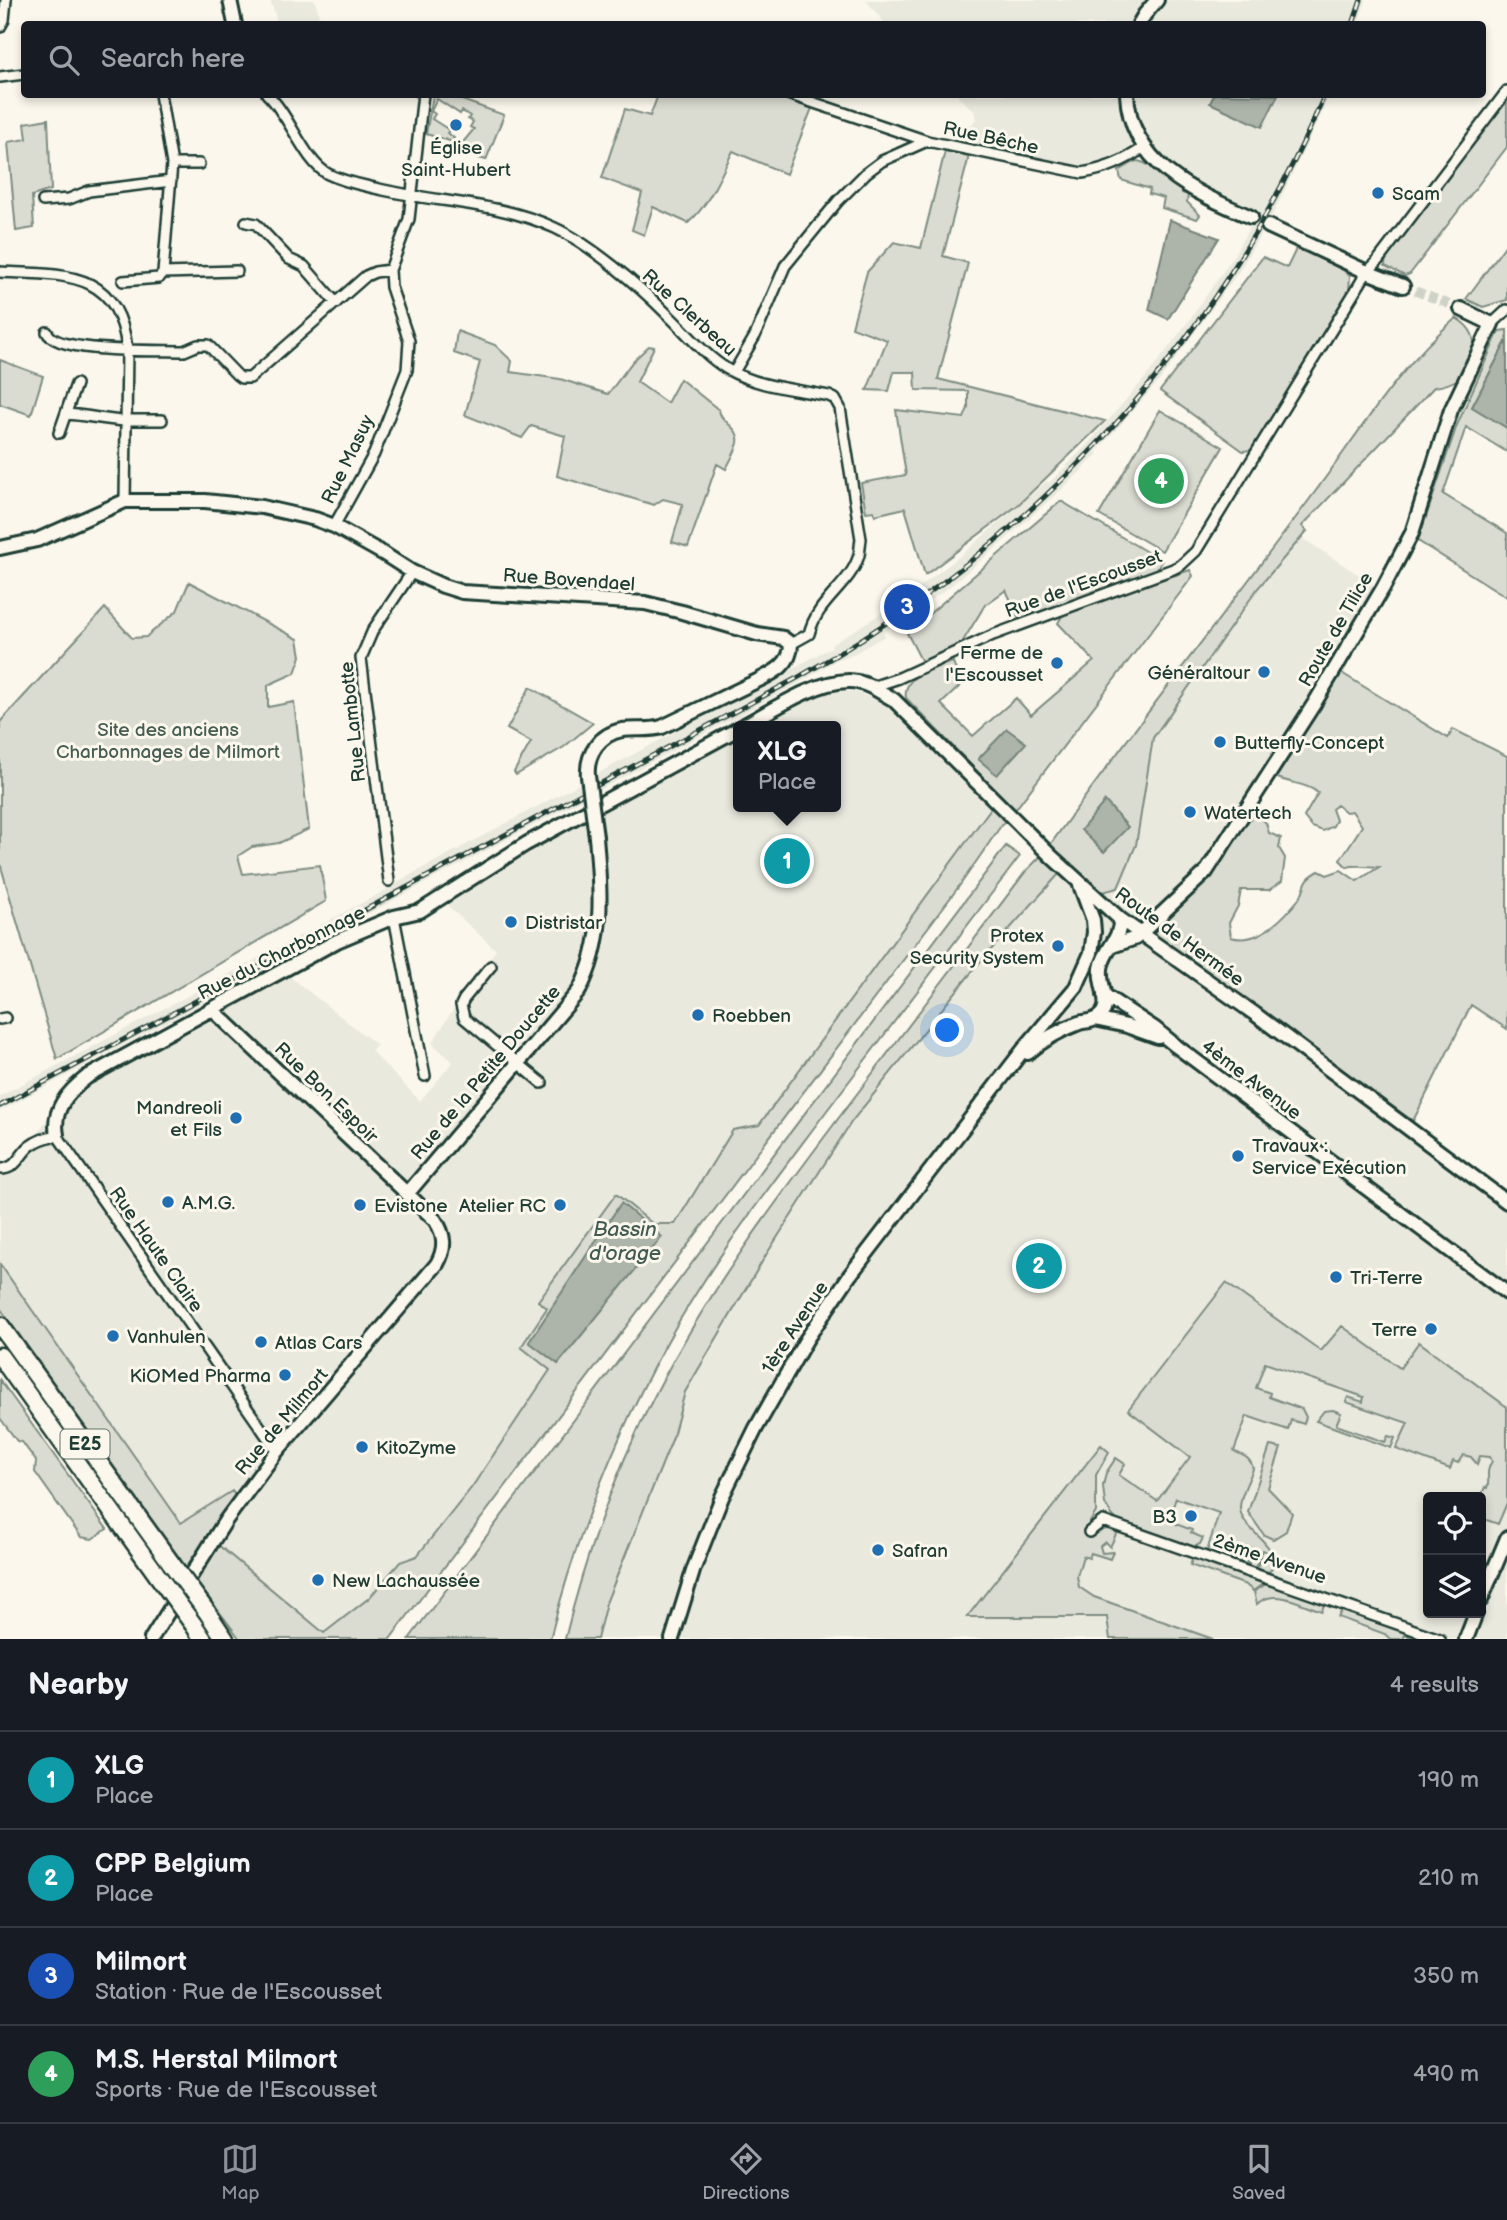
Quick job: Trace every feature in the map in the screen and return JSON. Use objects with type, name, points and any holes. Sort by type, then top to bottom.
[{"type":"highway","name":"E25","points":[[0,1325],[225,1639]]},
{"type":"highway","name":"E25","points":[[0,1356],[203,1639]]},
{"type":"street","points":[[0,27],[4,20],[6,0]]},
{"type":"street","points":[[230,0],[234,21]]},
{"type":"street","points":[[1140,21],[1157,0]]},
{"type":"street","points":[[0,76],[21,74]]},
{"type":"street","name":"Rue de l'Escousset","points":[[872,687],[899,678],[993,635],[1173,569],[1189,558],[1196,551],[1367,272],[1507,91]]},
{"type":"street","points":[[123,281],[159,278],[163,273],[172,164],[161,98]]},
{"type":"street","name":"Rue Clerbeau","points":[[270,98],[316,164],[327,173],[350,182],[410,196],[495,207],[530,217],[579,241],[648,295],[713,359],[734,372],[767,385],[835,399],[840,408],[861,538],[859,556],[813,619],[809,634],[791,644]]},
{"type":"street","points":[[47,332],[53,340],[75,347],[184,351],[198,345],[212,347],[237,375],[250,378],[371,274],[390,270],[409,219],[422,98]]},
{"type":"street","name":"Rue Bêche","points":[[800,98],[927,141],[1082,173],[1104,170],[1123,162],[1145,147]]},
{"type":"street","points":[[1127,98],[1137,133],[1158,164],[1177,180],[1251,217]]},
{"type":"street","points":[[734,372],[759,327],[785,266],[838,201],[882,161],[927,141]]},
{"type":"street","points":[[172,164],[199,164]]},
{"type":"street","points":[[43,201],[69,199],[89,191],[171,181]]},
{"type":"street","points":[[246,222],[256,224],[289,259],[304,266],[336,303]]},
{"type":"street","points":[[1268,226],[1403,286]]},
{"type":"street","name":"Rue Masuy","points":[[0,548],[37,540],[125,501],[205,501],[262,507],[334,526],[377,447],[407,370],[409,341],[391,287],[390,270]]},
{"type":"street","points":[[163,273],[237,271]]},
{"type":"street","points":[[0,272],[65,275],[90,282],[109,298],[119,314],[127,349],[125,501]]},
{"type":"street","points":[[1461,309],[1492,324]]},
{"type":"street","name":"Route de Tilice","points":[[1140,934],[1206,872],[1314,704],[1383,588],[1412,533],[1451,410],[1492,324],[1507,310]]},
{"type":"street","points":[[59,433],[75,384]]},
{"type":"street","points":[[66,414],[95,416],[105,420],[162,420]]},
{"type":"street","name":"Rue Bovendael","points":[[334,526],[412,572],[462,592],[658,606],[757,634],[783,638],[791,644]]},
{"type":"street","name":"Rue Lambotte","points":[[389,881],[361,657],[373,630],[412,572]]},
{"type":"street","name":"Rue de la Petite Doucette","points":[[407,1194],[579,991],[589,971],[599,936],[600,919],[596,837],[588,776],[590,755],[597,744],[606,737],[625,730],[662,727],[767,676],[786,662],[791,652],[791,644]]},
{"type":"street","name":"Route de Hermée","points":[[753,721],[816,688],[850,681],[872,687],[894,701],[1120,919],[1261,1018],[1507,1202]]},
{"type":"street","name":"Rue du Charbonnage","points":[[57,1135],[55,1126],[61,1102],[72,1088],[87,1077],[337,942],[394,917],[420,911],[535,838],[733,732]]},
{"type":"street","name":"1ère Avenue","points":[[672,1639],[722,1497],[779,1385],[806,1340],[850,1275],[1033,1037],[1073,991],[1091,953],[1093,920],[1079,881]]},
{"type":"street","points":[[1093,920],[1108,909]]},
{"type":"street","points":[[394,917],[425,1076]]},
{"type":"street","points":[[1103,993],[1093,984],[1073,991],[1071,1012],[1090,1020],[1105,1007],[1100,969],[1119,935],[1120,919]]},
{"type":"street","points":[[1112,946],[1136,938],[1140,934]]},
{"type":"street","points":[[491,966],[464,999],[461,1006],[464,1018],[542,1083]]},
{"type":"street","name":"4ème Avenue","points":[[1103,993],[1154,1028],[1507,1293]]},
{"type":"street","name":"Rue Bon Espoir","points":[[212,1009],[435,1220],[443,1234]]},
{"type":"street","name":"1ère Avenue","points":[[1009,1069],[1044,1039],[1090,1020]]},
{"type":"street","name":"4ème Avenue","points":[[1090,1020],[1127,1026],[1152,1034],[1175,1046]]},
{"type":"street","points":[[0,1169],[13,1166],[29,1147],[43,1138],[57,1135]]},
{"type":"street","name":"Rue Haute Claire","points":[[57,1135],[277,1451]]},
{"type":"street","name":"Rue de Milmort","points":[[150,1639],[226,1520],[277,1451],[438,1264],[443,1253],[443,1234]]},
{"type":"street","name":"2ème Avenue","points":[[1089,1532],[1103,1521],[1440,1639]]},
{"type":"street","points":[[1486,1588],[1507,1538]]},
{"type":"street","points":[[1466,1639],[1474,1618]]},
{"type":"shaded area","points":[[270,0],[315,0],[320,21],[277,21]]},
{"type":"shaded area","points":[[866,0],[1366,0],[1359,21],[883,21]]},
{"type":"shaded area","points":[[959,98],[1329,98],[1274,212],[1239,271],[1160,380],[1096,452],[1098,454],[1072,480],[944,591],[883,633],[885,636],[0,1111],[0,1096],[388,889],[832,647],[831,645],[907,597],[960,556],[1047,481],[1049,483],[1085,447],[1150,372],[1190,319],[1229,263],[1258,213],[1190,182],[1166,164],[1144,136],[1134,143],[1126,154],[1107,165],[1081,169],[962,145],[961,138],[976,119],[974,111]]},
{"type":"shaded area","points":[[1302,538],[1379,588],[1206,872],[1137,942],[1243,1012],[1507,1206],[1507,1639],[597,1639],[606,1604],[672,1440],[685,1392],[766,1255],[852,1121],[979,963],[1059,874],[1077,874],[1136,845],[1153,739],[1258,588]]},
{"type":"shaded area","points":[[836,691],[855,692],[873,698],[891,709],[991,808],[758,1125],[733,1130],[675,1224],[653,1224],[616,1194],[539,1301],[547,1308],[521,1347],[550,1370],[472,1487],[417,1556],[400,1562],[369,1598],[324,1633],[215,1542],[241,1503],[232,1492],[181,1523],[0,1264],[0,1169],[19,1160],[57,1105],[72,1089],[284,972],[377,1045],[371,1051],[420,1101],[453,1062],[432,1043],[468,986],[496,950],[450,908],[447,902],[513,859],[733,742],[733,812],[841,812],[841,721],[771,721],[811,699]]},
{"type":"green space","points":[[432,98],[456,98],[504,115],[486,160],[448,149],[450,141],[426,134]],"holes":[[[437,99],[460,114],[462,111],[470,116],[468,119],[473,122],[470,127],[474,129],[460,146],[452,141],[454,138],[447,133],[449,130],[432,119],[435,114],[431,111]]]},
{"type":"green space","points":[[657,98],[782,98],[812,108],[786,174],[733,151],[708,198],[688,223],[653,207],[644,235],[632,230],[642,193],[602,178],[625,109],[650,116]]},
{"type":"green space","points":[[1507,100],[1507,147],[1410,274],[1405,276],[1385,266],[1386,257]]},
{"type":"green space","points":[[48,119],[51,190],[32,196],[34,228],[16,231],[8,142],[27,139],[25,123]]},
{"type":"green space","points":[[945,151],[968,156],[968,160],[943,256],[968,263],[938,379],[1105,421],[1018,505],[925,575],[905,508],[875,515],[874,511],[866,512],[861,483],[906,475],[896,410],[964,418],[968,408],[968,391],[916,390],[915,372],[894,372],[889,391],[867,390],[887,340],[852,327],[867,272],[894,242],[921,248]]},
{"type":"green space","points":[[1136,161],[1154,169],[1188,195],[1187,202],[1200,215],[1197,219],[1162,208],[1164,198],[1149,194],[1150,189],[1121,180],[1119,171]]},
{"type":"green space","points":[[1507,243],[1507,300],[1483,307],[1466,299]]},
{"type":"green space","points":[[1297,247],[1350,275],[1349,292],[1251,450],[1243,451],[1160,391],[1263,257],[1287,268]]},
{"type":"green space","points":[[1456,318],[1467,327],[1473,338],[1474,350],[1466,372],[1454,381],[1434,387],[1302,526],[1307,531],[1258,588],[1153,738],[1136,845],[1118,888],[1099,893],[1050,845],[1395,382],[1414,359]]},
{"type":"green space","points":[[1507,330],[1507,340],[1472,407],[1507,428],[1507,452],[1466,427],[1443,494],[1507,533],[1507,597],[1418,541],[1457,425],[1499,331]]},
{"type":"green space","points":[[457,331],[495,345],[512,361],[510,372],[560,379],[608,394],[633,361],[649,346],[654,347],[637,382],[667,403],[680,379],[719,410],[738,438],[736,449],[726,469],[717,464],[688,547],[672,542],[683,504],[663,499],[654,505],[557,476],[565,436],[531,426],[522,438],[465,415],[480,362],[454,353]]},
{"type":"green space","points":[[0,360],[43,376],[31,415],[0,404]]},
{"type":"green space","points":[[1160,410],[1223,447],[1162,551],[1099,515]]},
{"type":"green space","points":[[1061,501],[1162,561],[1157,570],[1020,621],[1006,590],[985,605],[963,641],[965,645],[923,664],[907,633]]},
{"type":"green space","points":[[1190,570],[1193,576],[1015,810],[906,698],[906,690],[914,678],[953,662],[961,685],[941,704],[973,736],[1016,698],[1031,715],[1094,661],[1058,623],[1063,614]]},
{"type":"green space","name":"Site des anciens Charbonnages de Milmort","points":[[189,582],[298,639],[301,656],[295,673],[268,685],[268,707],[294,702],[309,829],[279,843],[252,847],[238,856],[243,874],[320,865],[326,901],[57,1059],[0,863],[0,722],[105,608],[132,638],[146,637],[177,611]]},
{"type":"green space","points":[[1340,672],[1448,738],[1453,729],[1507,756],[1507,1029],[1471,1005],[1413,1121],[1150,933],[1154,922],[1179,900],[1241,817],[1255,811],[1266,823],[1269,833],[1281,838],[1279,848],[1285,858],[1282,881],[1269,890],[1241,890],[1238,906],[1229,923],[1231,937],[1250,937],[1277,923],[1301,895],[1306,881],[1319,871],[1327,875],[1341,870],[1357,881],[1379,867],[1347,867],[1340,860],[1362,826],[1352,811],[1346,812],[1337,805],[1332,809],[1336,820],[1333,826],[1323,831],[1312,827],[1304,817],[1318,793],[1309,787],[1273,776]]},
{"type":"green space","points":[[530,687],[593,723],[564,747],[516,775],[514,772],[531,742],[507,729]]},
{"type":"green space","points":[[991,808],[1005,820],[960,885],[390,1639],[240,1639],[193,1577],[217,1544],[324,1633],[369,1598],[400,1562],[417,1556],[472,1487],[550,1370],[521,1347],[547,1308],[538,1301],[616,1194],[653,1224],[675,1224],[733,1130],[759,1125]]},
{"type":"green space","points":[[1006,846],[1020,856],[762,1197],[683,1314],[647,1379],[614,1451],[572,1563],[550,1639],[409,1639]]},
{"type":"green space","points":[[1041,856],[1059,874],[979,963],[852,1121],[766,1255],[685,1392],[672,1440],[606,1603],[597,1639],[565,1639],[593,1542],[616,1479],[679,1350],[723,1278],[796,1175],[1026,871]]},
{"type":"green space","points":[[0,1264],[181,1523],[232,1491],[236,1497],[186,1567],[0,1308]]},
{"type":"green space","points":[[1226,1283],[1321,1351],[1342,1326],[1400,1368],[1419,1342],[1507,1407],[1507,1503],[1498,1524],[1486,1520],[1486,1492],[1483,1492],[1488,1485],[1488,1470],[1492,1461],[1490,1457],[1480,1456],[1477,1464],[1471,1457],[1463,1455],[1458,1463],[1453,1461],[1450,1469],[1396,1449],[1408,1423],[1346,1402],[1348,1397],[1363,1402],[1364,1397],[1265,1363],[1256,1388],[1270,1393],[1269,1397],[1302,1409],[1306,1417],[1304,1424],[1291,1420],[1288,1430],[1247,1416],[1234,1451],[1246,1457],[1252,1465],[1240,1507],[1247,1524],[1271,1552],[1273,1561],[1268,1572],[1257,1568],[1261,1557],[1268,1559],[1270,1553],[1262,1550],[1255,1568],[1248,1565],[1252,1553],[1256,1553],[1256,1550],[1247,1547],[1246,1551],[1250,1553],[1246,1564],[1207,1551],[1219,1513],[1176,1498],[1168,1521],[1192,1530],[1191,1533],[1203,1538],[1200,1544],[1194,1547],[1117,1520],[1112,1515],[1105,1504],[1103,1486],[1106,1473],[1116,1458],[1125,1464],[1119,1475],[1157,1501],[1190,1457],[1128,1410]]},
{"type":"green space","points":[[0,1380],[107,1529],[92,1539],[81,1537],[35,1472],[36,1461],[0,1418]]},
{"type":"green space","points":[[1324,1411],[1341,1413],[1336,1425],[1385,1442],[1388,1436],[1395,1438],[1391,1448],[1316,1421]]},
{"type":"green space","points":[[1101,1445],[1109,1452],[1096,1475],[1096,1512],[1086,1529],[1091,1535],[1106,1529],[1118,1530],[1110,1547],[1105,1542],[1100,1546],[1102,1553],[1113,1552],[1110,1559],[1091,1553],[1089,1558],[1083,1556],[1077,1576],[1079,1587],[1094,1597],[1213,1639],[1110,1639],[1107,1617],[967,1617]]},
{"type":"green space","points":[[1270,1446],[1281,1448],[1268,1488],[1292,1513],[1286,1531],[1273,1539],[1264,1535],[1248,1512]]},
{"type":"green space","points":[[1193,1558],[1264,1583],[1253,1591],[1246,1585],[1190,1565]]},
{"type":"green space","points":[[1266,1584],[1324,1604],[1322,1611],[1280,1597],[1264,1599],[1257,1604],[1254,1592]]},
{"type":"green space","points":[[1343,1609],[1428,1639],[1405,1635],[1403,1639],[1390,1639],[1385,1634],[1338,1617]]},
{"type":"water","points":[[1212,98],[1276,98],[1262,127],[1210,103]]},
{"type":"water","points":[[1170,220],[1219,238],[1168,319],[1149,310]]},
{"type":"water","points":[[1507,340],[1507,428],[1472,407]]},
{"type":"water","points":[[1007,729],[1026,743],[997,775],[978,759]]},
{"type":"water","points":[[1105,801],[1128,827],[1104,852],[1081,830]]},
{"type":"water","name":"Bassin d'orage","points":[[621,1203],[662,1237],[558,1364],[529,1342]]},
{"type":"tunnel","points":[[1403,286],[1461,309]]},
{"type":"railway","points":[[1354,21],[1361,0]]},
{"type":"railway","points":[[0,1106],[799,677],[885,624],[966,564],[1041,500],[1111,429],[1174,354],[1231,272],[1281,186],[1323,98]]},
{"type":"place","name":"Église Saint-Hubert","points":[[456,125]]},
{"type":"place","name":"Scam","points":[[1378,193]]},
{"type":"place","name":"M.S. Herstal Milmort","points":[[1161,481]]},
{"type":"place","name":"Milmort","points":[[907,607]]},
{"type":"place","name":"Ferme de l'Escousset","points":[[1057,663]]},
{"type":"place","name":"Généraltour","points":[[1264,672]]},
{"type":"place","name":"Butterfly-Concept","points":[[1220,742]]},
{"type":"place","name":"Watertech","points":[[1190,812]]},
{"type":"place","name":"XLG","points":[[787,861]]},
{"type":"place","name":"Distristar","points":[[511,922]]},
{"type":"place","name":"Protex Security System","points":[[1058,946]]},
{"type":"place","name":"Roebben","points":[[698,1015]]},
{"type":"place","name":"Mandreoli et Fils","points":[[236,1118]]},
{"type":"place","name":"Travaux : Service Exécution","points":[[1238,1156]]},
{"type":"place","name":"A.M.G.","points":[[168,1202]]},
{"type":"place","name":"Evistone","points":[[360,1205]]},
{"type":"place","name":"Atelier RC","points":[[560,1205]]},
{"type":"place","name":"CPP Belgium","points":[[1039,1266]]},
{"type":"place","name":"Tri-Terre","points":[[1336,1277]]},
{"type":"place","name":"Terre","points":[[1431,1329]]},
{"type":"place","name":"Vanhulen","points":[[113,1336]]},
{"type":"place","name":"Atlas Cars","points":[[261,1342]]},
{"type":"place","name":"KiOMed Pharma","points":[[285,1375]]},
{"type":"place","name":"KitoZyme","points":[[362,1447]]},
{"type":"place","name":"B3","points":[[1191,1516]]},
{"type":"place","name":"Safran","points":[[878,1550]]},
{"type":"place","name":"New Lachaussée","points":[[318,1580]]}]
